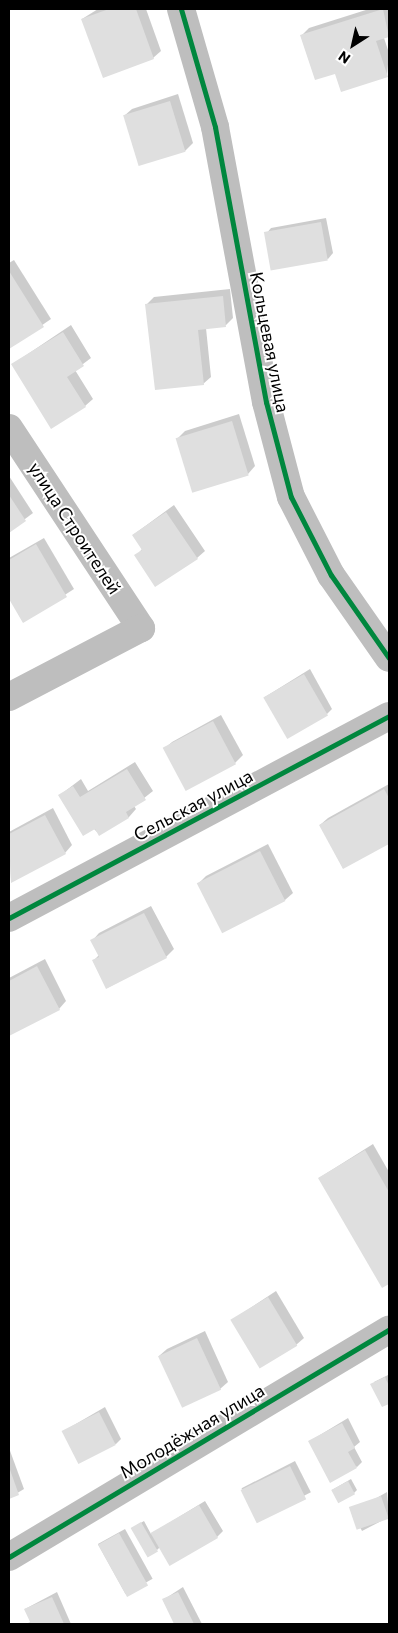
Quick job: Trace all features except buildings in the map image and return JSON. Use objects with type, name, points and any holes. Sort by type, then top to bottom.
[{"type":"street","name":"Кольцевая улица","points":[[181,9],[215,126],[266,402],[291,497],[330,575],[389,658]]},
{"type":"street","name":"улица Строителей","points":[[9,428],[141,628],[9,697]]},
{"type":"street","name":"Сельская улица","points":[[9,918],[389,716]]},
{"type":"street","name":"Молодёжная улица","points":[[9,1557],[389,1330]]},
{"type":"cycle path","points":[[181,9],[215,127],[266,402],[291,497],[331,575],[389,658]]},
{"type":"cycle path","points":[[9,918],[389,716]]},
{"type":"cycle path","points":[[9,1557],[389,1330]]}]
